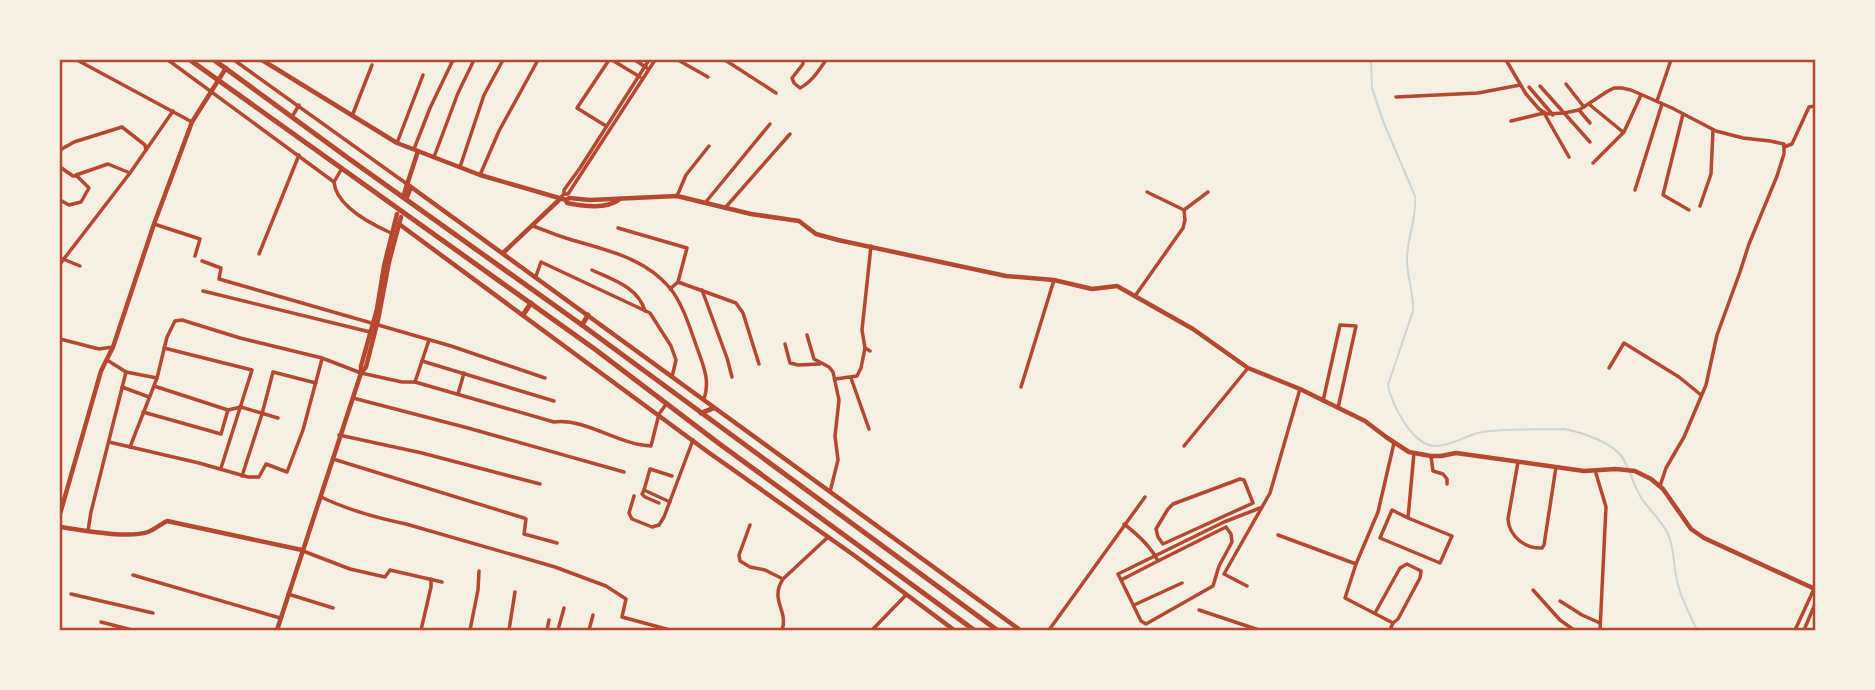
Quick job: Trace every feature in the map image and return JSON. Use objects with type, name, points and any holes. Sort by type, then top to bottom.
[{"type":"highway","points":[[190,60],[531,303],[971,630]]},
{"type":"highway","points":[[214,60],[582,325],[997,631]]},
{"type":"highway","points":[[342,168],[348,158]]},
{"type":"highway","points":[[523,315],[531,303]]},
{"type":"highway","points":[[582,325],[589,315]]},
{"type":"highway","points":[[701,413],[714,408]]},
{"type":"street","points":[[77,60],[192,122]]},
{"type":"street","points":[[168,60],[334,182],[342,202],[377,227],[391,233]]},
{"type":"street","points":[[234,60],[536,276],[830,492],[849,509],[1020,631]]},
{"type":"street","points":[[262,60],[397,143],[480,175],[563,198],[677,196],[751,214],[799,221],[816,233],[1006,276],[1054,280],[1092,289],[1117,286],[1194,329],[1248,368],[1300,389],[1365,421],[1409,452],[1431,456],[1456,453],[1584,471],[1635,471],[1660,486],[1691,529],[1704,538],[1815,589],[1796,631]]},
{"type":"street","points":[[406,195],[416,150],[430,108],[453,60],[446,60]]},
{"type":"street","points":[[434,157],[458,93],[474,60]]},
{"type":"street","points":[[460,167],[484,95],[503,60]]},
{"type":"street","points":[[480,175],[499,131],[538,60]]},
{"type":"street","points":[[608,128],[577,108],[610,60],[640,78]]},
{"type":"street","points":[[635,60],[647,67]]},
{"type":"street","points":[[647,67],[649,60]]},
{"type":"street","points":[[503,253],[563,198],[564,190],[647,67],[655,60]]},
{"type":"street","points":[[678,60],[708,77]]},
{"type":"street","points":[[725,60],[776,93]]},
{"type":"street","points":[[803,60],[792,78],[800,88],[815,76],[826,60]]},
{"type":"street","points":[[1506,60],[1520,85],[1544,113],[1569,157]]},
{"type":"street","points":[[1657,101],[1671,60]]},
{"type":"street","points":[[352,116],[372,65]]},
{"type":"street","points":[[60,514],[101,371],[113,347],[153,224],[192,122],[226,68]]},
{"type":"street","points":[[397,143],[423,75]]},
{"type":"street","points":[[1566,84],[1590,123]]},
{"type":"street","points":[[1395,97],[1478,93],[1520,85]]},
{"type":"street","points":[[1540,86],[1590,142]]},
{"type":"street","points":[[1529,87],[1553,114]]},
{"type":"street","points":[[1511,121],[1544,113],[1582,109],[1614,88],[1641,94],[1713,130],[1784,144],[1784,154],[1777,176],[1749,244],[1717,335],[1706,385],[1660,486]]},
{"type":"street","points":[[1593,163],[1624,132],[1641,94]]},
{"type":"street","points":[[1635,190],[1662,104]]},
{"type":"street","points":[[292,117],[299,105]]},
{"type":"street","points":[[1590,105],[1624,132]]},
{"type":"street","points":[[1784,147],[1792,144],[1809,107],[1815,106]]},
{"type":"street","points":[[60,264],[130,173],[173,111]]},
{"type":"street","points":[[1683,113],[1663,195],[1689,210]]},
{"type":"street","points":[[705,203],[770,124]]},
{"type":"street","points":[[60,150],[74,142],[122,127],[145,145],[146,150]]},
{"type":"street","points":[[1700,205],[1711,174],[1713,130]]},
{"type":"street","points":[[725,208],[790,134]]},
{"type":"street","points":[[677,196],[686,175],[709,146]]},
{"type":"street","points":[[259,254],[299,155]]},
{"type":"street","points":[[73,176],[108,164],[130,173]]},
{"type":"street","points":[[60,167],[89,188],[81,202],[69,205],[60,200]]},
{"type":"street","points":[[334,182],[342,168]]},
{"type":"street","points":[[1147,191],[1184,210]]},
{"type":"street","points":[[1184,210],[1208,192]]},
{"type":"street","points":[[1135,296],[1183,228],[1184,210]]},
{"type":"street","points":[[277,631],[361,373],[370,332],[375,324],[391,233],[399,216],[366,367],[361,373]]},
{"type":"street","points":[[153,224],[201,239],[195,256]]},
{"type":"street","points":[[399,225],[836,542],[954,631]]},
{"type":"street","points":[[533,226],[643,264],[670,289],[690,329],[705,373],[708,387],[704,400]]},
{"type":"street","points":[[618,228],[687,247],[678,282],[670,289]]},
{"type":"street","points":[[835,379],[857,376],[861,368],[865,348],[862,330],[871,247]]},
{"type":"street","points":[[63,259],[80,266]]},
{"type":"street","points":[[202,261],[220,268],[219,279],[429,340],[545,378]]},
{"type":"street","points":[[536,276],[541,262],[650,313],[671,346],[676,360],[672,377]]},
{"type":"street","points":[[592,270],[634,291],[643,303],[645,311]]},
{"type":"street","points":[[1021,387],[1054,280]]},
{"type":"street","points":[[678,282],[736,303],[743,313],[759,364]]},
{"type":"street","points":[[702,290],[732,377]]},
{"type":"street","points":[[204,291],[370,332]]},
{"type":"street","points":[[130,447],[157,379],[167,337],[175,321],[182,320],[240,338],[323,358],[361,373],[402,382],[415,382],[647,446],[651,446],[659,414],[667,403]]},
{"type":"street","points":[[1324,401],[1340,325],[1356,326],[1338,408]]},
{"type":"street","points":[[807,335],[814,359],[833,372],[839,400],[835,436],[838,460],[830,492]]},
{"type":"street","points":[[60,339],[99,349],[113,347]]},
{"type":"street","points":[[415,382],[429,340]]},
{"type":"street","points":[[1609,368],[1624,343],[1679,377],[1701,395]]},
{"type":"street","points":[[785,344],[790,363],[822,364]]},
{"type":"street","points":[[164,348],[252,370],[221,468]]},
{"type":"street","points":[[865,348],[870,351]]},
{"type":"street","points":[[109,442],[221,468],[242,476],[259,477],[266,464],[287,472],[303,430],[323,358]]},
{"type":"street","points":[[107,360],[126,372],[157,379]]},
{"type":"street","points":[[422,361],[554,401]]},
{"type":"street","points":[[1184,446],[1248,368]]},
{"type":"street","points":[[88,531],[90,512],[126,372]]},
{"type":"street","points":[[242,476],[273,372],[316,383]]},
{"type":"street","points":[[458,394],[464,373]]},
{"type":"street","points":[[851,378],[869,429]]},
{"type":"street","points":[[154,386],[228,410],[241,408],[278,418]]},
{"type":"street","points":[[122,387],[149,397]]},
{"type":"street","points":[[1247,586],[1224,575],[1270,493],[1300,389]]},
{"type":"street","points":[[353,398],[624,472]]},
{"type":"street","points":[[144,412],[221,434],[228,410]]},
{"type":"street","points":[[340,435],[540,484]]},
{"type":"street","points":[[634,496],[629,513],[632,519],[652,527],[659,525],[693,440]]},
{"type":"street","points":[[1393,622],[1345,598],[1378,512],[1394,443]]},
{"type":"street","points":[[1408,517],[1414,453]]},
{"type":"street","points":[[1431,456],[1433,471],[1443,474],[1447,478],[1447,484]]},
{"type":"street","points":[[333,459],[524,517],[524,534],[557,543]]},
{"type":"street","points":[[1518,462],[1508,528],[1512,535],[1538,549],[1544,545],[1556,467]]},
{"type":"street","points":[[659,503],[642,494],[650,469],[672,476]]},
{"type":"street","points":[[1595,469],[1606,507],[1600,631]]},
{"type":"street","points":[[1121,580],[1224,523],[1254,502],[1243,479],[1173,504],[1157,526],[1156,533],[1163,544],[1224,523]]},
{"type":"street","points":[[644,490],[670,502]]},
{"type":"street","points":[[319,496],[385,520],[555,567],[606,586],[626,599],[622,617],[670,631]]},
{"type":"street","points":[[1049,631],[1145,497]]},
{"type":"street","points":[[1224,523],[1231,534],[1232,542],[1219,566],[1213,586],[1146,624],[1141,621],[1118,574],[1155,555],[1224,523],[1262,507]]},
{"type":"street","points":[[1392,510],[1408,517],[1452,536],[1440,564],[1380,538],[1392,510]]},
{"type":"street","points":[[60,527],[140,533],[148,532],[167,521],[302,550],[350,569],[385,577],[390,570],[442,582]]},
{"type":"street","points":[[1124,524],[1158,561]]},
{"type":"street","points":[[750,525],[739,555],[740,561],[783,579]]},
{"type":"street","points":[[782,631],[784,624],[777,600],[778,587],[833,530]]},
{"type":"street","points":[[836,542],[841,535]]},
{"type":"street","points":[[1278,535],[1356,564]]},
{"type":"street","points":[[1375,613],[1400,568],[1407,564],[1421,571],[1420,578],[1390,631]]},
{"type":"street","points":[[470,631],[479,571]]},
{"type":"street","points":[[133,575],[280,618]]},
{"type":"street","points":[[421,631],[431,587],[430,579]]},
{"type":"street","points":[[1134,605],[1182,583]]},
{"type":"street","points":[[1533,590],[1560,620],[1574,631]]},
{"type":"street","points":[[509,631],[515,592]]},
{"type":"street","points":[[71,594],[153,613]]},
{"type":"street","points":[[288,594],[334,608]]},
{"type":"street","points":[[872,631],[906,595]]},
{"type":"street","points":[[1560,601],[1600,623]]},
{"type":"street","points":[[1804,631],[1815,604]]},
{"type":"street","points":[[558,631],[564,608]]},
{"type":"street","points":[[1199,610],[1259,631]]},
{"type":"street","points":[[589,631],[593,615]]},
{"type":"street","points":[[547,631],[549,620]]},
{"type":"street","points":[[100,622],[132,631]]},
{"type":"waterway","points":[[1371,60],[1372,88],[1415,196],[1407,256],[1413,311],[1388,385],[1398,413],[1411,432],[1427,444],[1435,446],[1482,432],[1564,429],[1588,436],[1613,448],[1624,460],[1642,499],[1668,534],[1679,590],[1697,630]]}]
